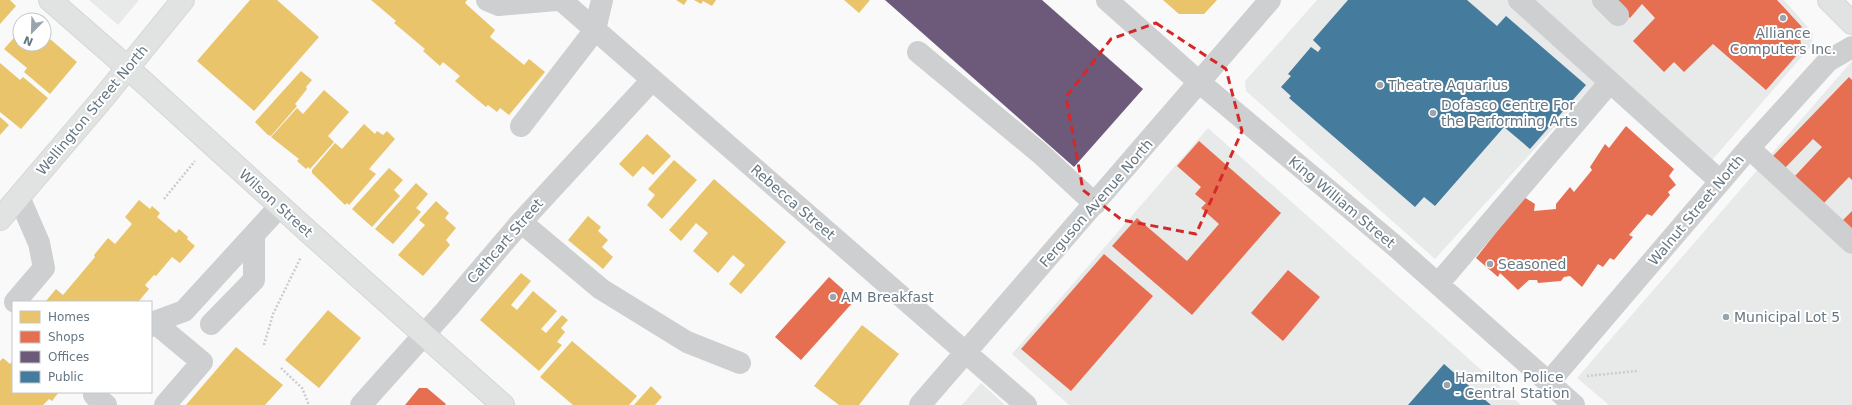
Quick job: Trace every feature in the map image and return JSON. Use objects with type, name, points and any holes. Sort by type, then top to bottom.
[{"type":"main road","name":"Wilson Street","points":[[50,0],[128,68],[312,235],[503,405]]},
{"type":"main road","name":"Wellington Street North","points":[[0,219],[128,68],[183,0]]},
{"type":"main road","points":[[1829,0],[1852,24]]},
{"type":"street","points":[[487,0],[500,5],[556,0]]},
{"type":"street","name":"Rebecca Street","points":[[561,0],[1026,405]]},
{"type":"street","points":[[521,126],[595,30],[602,0]]},
{"type":"street","name":"King William Street","points":[[1107,0],[1199,82],[1438,284],[1574,405]]},
{"type":"street","name":"Ferguson Avenue North","points":[[920,405],[1096,204],[1270,0]]},
{"type":"street","points":[[1520,0],[1720,181]]},
{"type":"street","points":[[1603,0],[1618,15]]},
{"type":"street","name":"Walnut Street North","points":[[1549,382],[1749,148],[1828,61],[1852,47]]},
{"type":"street","points":[[918,52],[1041,154],[1096,204]]},
{"type":"street","name":"Cathcart Street","points":[[361,405],[424,335],[521,222],[652,80]]},
{"type":"street","points":[[1438,284],[1610,82]]},
{"type":"street","points":[[1749,148],[1852,243]]},
{"type":"street","points":[[16,301],[44,268],[39,243],[19,198]]},
{"type":"street","points":[[165,405],[202,362],[152,324],[184,310],[280,206]]},
{"type":"street","points":[[521,222],[601,289],[687,342],[740,363]]},
{"type":"street","points":[[212,324],[254,280],[254,235]]},
{"type":"street","points":[[0,309],[12,305]]},
{"type":"street","points":[[95,393],[94,395],[106,405]]},
{"type":"path","points":[[164,199],[210,142]]},
{"type":"path","points":[[264,345],[273,314],[312,235]]},
{"type":"path","points":[[1565,364],[1586,376],[1637,371]]},
{"type":"path","points":[[281,368],[302,388],[309,405]]},
{"type":"highlighted area","points":[[1156,23],[1226,69],[1242,131],[1196,234],[1122,220],[1083,190],[1066,97],[1111,39]]},
{"type":"shaded area","points":[[89,0],[139,0],[118,25]]},
{"type":"shaded area","points":[[1317,0],[1784,0],[1813,33],[1811,46],[1700,174],[1598,79],[1435,259],[1246,91],[1245,81]]},
{"type":"shaded area","name":"Municipal Lot 5","points":[[1852,61],[1852,405],[1609,405],[1577,378]]},
{"type":"shaded area","points":[[1208,128],[1521,405],[1069,405],[1012,354]]},
{"type":"shaded area","points":[[981,383],[1005,405],[962,405]]},
{"type":"building: Homes","points":[[0,0],[10,0],[16,6],[0,24]]},
{"type":"building: Homes","points":[[250,0],[277,0],[319,37],[254,111],[197,61]]},
{"type":"building: Homes","points":[[371,0],[467,0],[465,3],[495,30],[490,37],[524,65],[529,59],[545,72],[509,115],[500,108],[497,112],[488,105],[486,107],[455,81],[460,76],[443,62],[440,66],[423,51],[425,49],[394,23],[396,21]]},
{"type":"building: Homes","points":[[676,0],[687,0],[684,5]]},
{"type":"building: Homes","points":[[694,0],[716,0],[712,6],[703,1],[701,4]]},
{"type":"building: Homes","points":[[844,0],[870,0],[859,13]]},
{"type":"building: Homes","points":[[1163,0],[1217,0],[1204,14],[1179,14]]},
{"type":"building: Homes","points":[[12,40],[12,52],[52,52],[52,41],[77,62],[50,94],[24,72],[27,68],[4,49]]},
{"type":"building: Homes","points":[[0,63],[20,80],[23,77],[48,98],[21,129],[0,112]]},
{"type":"building: Homes","points":[[301,71],[312,80],[295,104],[297,106],[271,136],[268,135],[255,122]]},
{"type":"building: Homes","points":[[324,90],[349,112],[328,136],[334,142],[310,169],[308,167],[306,169],[297,161],[299,159],[271,137],[297,108],[303,114]]},
{"type":"building: Homes","points":[[0,117],[9,125],[0,135]]},
{"type":"building: Homes","points":[[364,124],[375,134],[377,131],[383,135],[387,131],[395,139],[369,169],[376,174],[349,205],[347,203],[345,205],[312,173],[312,170],[335,143],[342,149]]},
{"type":"building: Homes","points":[[647,134],[671,156],[653,175],[643,166],[633,177],[619,164]]},
{"type":"building: Homes","points":[[674,160],[697,180],[662,219],[647,205],[655,195],[648,189]]},
{"type":"building: Homes","points":[[389,168],[403,180],[394,190],[400,196],[372,227],[352,209]]},
{"type":"building: Homes","points":[[714,179],[786,242],[741,294],[729,284],[745,265],[733,255],[718,273],[693,251],[708,233],[696,223],[681,241],[669,230]]},
{"type":"building: Homes","points":[[416,183],[428,194],[416,208],[421,212],[393,244],[375,229]]},
{"type":"building: Homes","points":[[139,200],[150,209],[152,206],[160,213],[157,217],[176,233],[179,229],[195,246],[180,263],[172,257],[156,276],[154,275],[145,285],[149,289],[139,301],[46,301],[56,289],[63,295],[95,257],[94,255],[108,238],[115,244],[132,224],[125,217]]},
{"type":"building: Homes","points":[[436,201],[449,213],[445,218],[456,228],[446,240],[450,245],[423,276],[398,255],[425,225],[419,220]]},
{"type":"building: Homes","points":[[588,216],[601,227],[598,231],[608,240],[602,247],[613,257],[603,269],[568,240]]},
{"type":"building: Homes","points":[[521,273],[531,281],[511,305],[517,310],[533,291],[557,311],[541,329],[546,333],[562,315],[568,320],[561,328],[565,332],[557,342],[562,345],[539,371],[480,320]]},
{"type":"building: Homes","points":[[328,310],[361,338],[319,388],[285,360]]},
{"type":"building: Homes","points":[[862,325],[899,354],[859,405],[839,405],[814,386]]},
{"type":"building: Homes","points":[[572,341],[637,396],[629,405],[573,405],[540,377]]},
{"type":"building: Homes","points":[[236,347],[283,385],[265,405],[186,405]]},
{"type":"building: Homes","points":[[3,358],[10,364],[12,361],[12,393],[58,393],[52,401],[49,399],[43,405],[0,405],[0,361]]},
{"type":"building: Homes","points":[[651,386],[662,397],[655,405],[634,405]]},
{"type":"building: Shops","points":[[1610,0],[1777,0],[1802,27],[1799,29],[1801,45],[1804,47],[1766,90],[1713,44],[1684,72],[1674,62],[1664,72],[1633,41],[1655,18],[1642,4],[1630,18]]},
{"type":"building: Shops","points":[[1849,77],[1852,80],[1852,180],[1849,177],[1824,203],[1795,176],[1822,147],[1813,139],[1785,168],[1773,156]]},
{"type":"building: Shops","points":[[1626,126],[1674,169],[1669,176],[1676,185],[1668,192],[1670,195],[1652,216],[1647,214],[1629,235],[1633,237],[1614,260],[1610,258],[1603,267],[1598,264],[1582,287],[1570,276],[1564,277],[1561,281],[1538,283],[1537,280],[1529,280],[1518,290],[1500,273],[1498,277],[1476,258],[1524,197],[1535,204],[1534,211],[1556,209],[1556,204],[1570,187],[1574,192],[1592,170],[1590,167],[1605,144],[1609,148]]},
{"type":"building: Shops","points":[[1199,141],[1281,213],[1192,315],[1112,246],[1137,218],[1187,261],[1219,224],[1201,208],[1206,203],[1195,194],[1201,187],[1177,166]]},
{"type":"building: Shops","points":[[1852,211],[1852,231],[1842,221]]},
{"type":"building: Shops","points":[[1104,254],[1153,296],[1071,391],[1021,349]]},
{"type":"building: Shops","points":[[1288,270],[1320,297],[1283,341],[1251,313]]},
{"type":"building: Shops","points":[[829,277],[855,300],[801,360],[775,337]]},
{"type":"building: Shops","points":[[419,388],[427,388],[446,404],[405,405]]},
{"type":"building: Offices","points":[[885,0],[1042,0],[1143,89],[1074,167]]},
{"type":"building: Public","name":"Dofasco Centre For the Performing Arts","points":[[1348,0],[1467,0],[1497,26],[1506,16],[1586,85],[1530,149],[1504,127],[1435,206],[1424,197],[1415,207],[1289,98],[1291,96],[1281,87],[1291,76],[1288,74],[1311,47],[1318,52],[1321,48],[1313,40]]},
{"type":"building: Public","name":"Hamilton Police - Central Station","points":[[1444,364],[1491,405],[1408,405]]},
{"type":"place","name":"Alliance Computers Inc.","points":[[1783,18]]},
{"type":"place","name":"Theatre Aquarius","points":[[1380,85]]},
{"type":"place","name":"Dofasco Centre For the Performing Arts","points":[[1433,113]]},
{"type":"place","name":"Seasoned","points":[[1490,264]]},
{"type":"place","name":"AM Breakfast","points":[[833,297]]},
{"type":"place","name":"Municipal Lot 5","points":[[1726,317]]},
{"type":"place","name":"Hamilton Police - Central Station","points":[[1447,385]]}]
